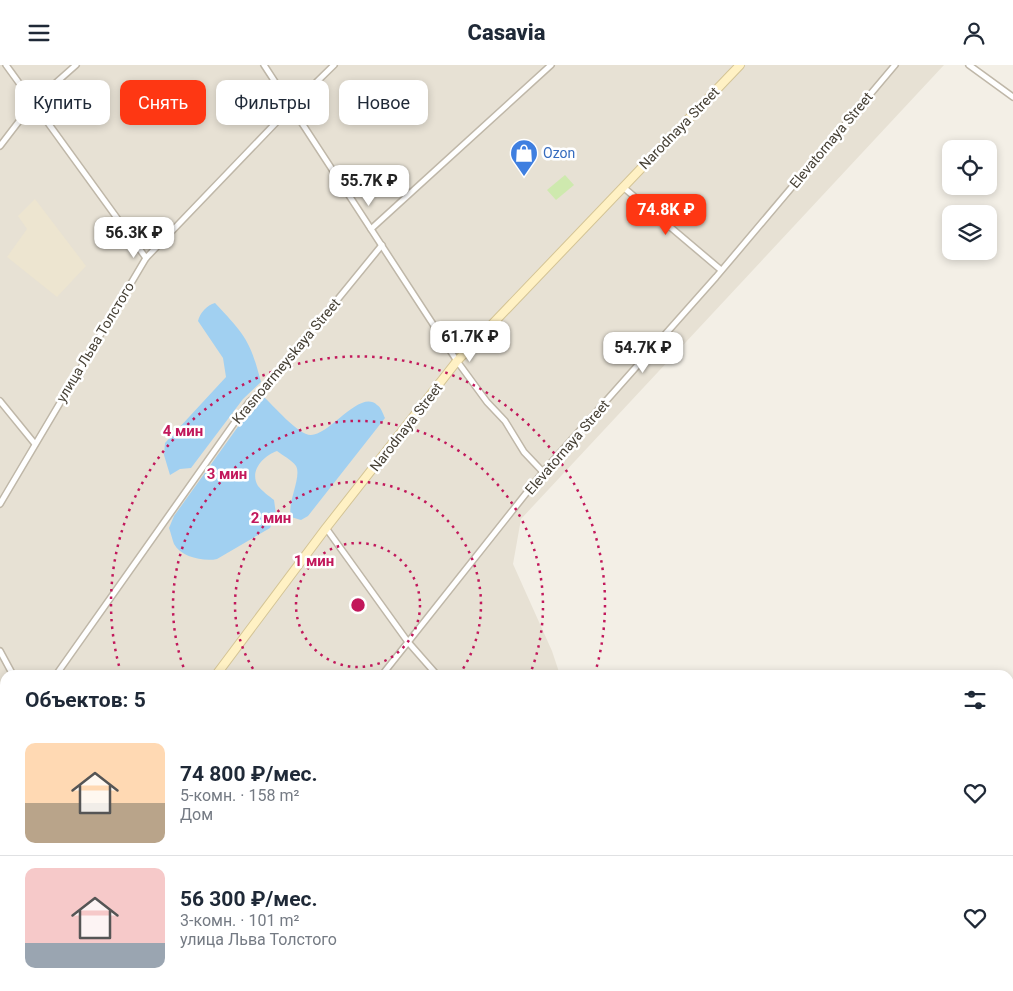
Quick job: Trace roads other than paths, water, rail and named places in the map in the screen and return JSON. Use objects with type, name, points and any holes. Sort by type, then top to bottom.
[{"type":"main road","name":"Narodnaya Street","points":[[220,670],[326,528],[457,361],[740,65]]},
{"type":"street","points":[[6,65],[17,80]]},
{"type":"street","points":[[59,80],[76,65]]},
{"type":"street","points":[[264,65],[274,80]]},
{"type":"street","name":"улица Льва Толстого","points":[[319,80],[334,65]]},
{"type":"street","points":[[371,229],[551,65]]},
{"type":"street","name":"Elevatornaya Street","points":[[386,670],[543,472],[721,270],[895,65]]},
{"type":"street","points":[[969,65],[1013,97]]},
{"type":"street","points":[[0,146],[16,125]]},
{"type":"street","points":[[49,125],[146,258]]},
{"type":"street","name":"улица Льва Толстого","points":[[0,504],[146,258],[274,125]]},
{"type":"street","points":[[303,125],[457,361],[487,402],[495,407],[524,452],[531,457],[543,472]]},
{"type":"street","points":[[623,187],[721,270]]},
{"type":"street","name":"Krasnoarmeyskaya Street","points":[[60,670],[249,402],[267,386],[382,245]]},
{"type":"street","points":[[0,401],[35,444]]},
{"type":"street","points":[[326,528],[408,641],[433,670]]},
{"type":"street","points":[[0,651],[10,670]]},
{"type":"water","points":[[215,303],[240,331],[250,347],[261,382],[243,399],[191,468],[180,469],[170,475],[164,455],[165,443],[226,377],[223,358],[198,321],[204,310]]},
{"type":"water","points":[[263,396],[299,430],[311,435],[327,428],[362,403],[370,402],[377,405],[385,418],[308,516],[301,520],[291,517],[291,504],[297,477],[296,466],[277,451],[262,460],[255,475],[258,486],[274,500],[276,514],[270,528],[217,559],[200,559],[187,555],[177,549],[173,542],[169,528],[174,516],[257,400]]},
{"type":"place","name":"Ozon","points":[[524,177]]}]
